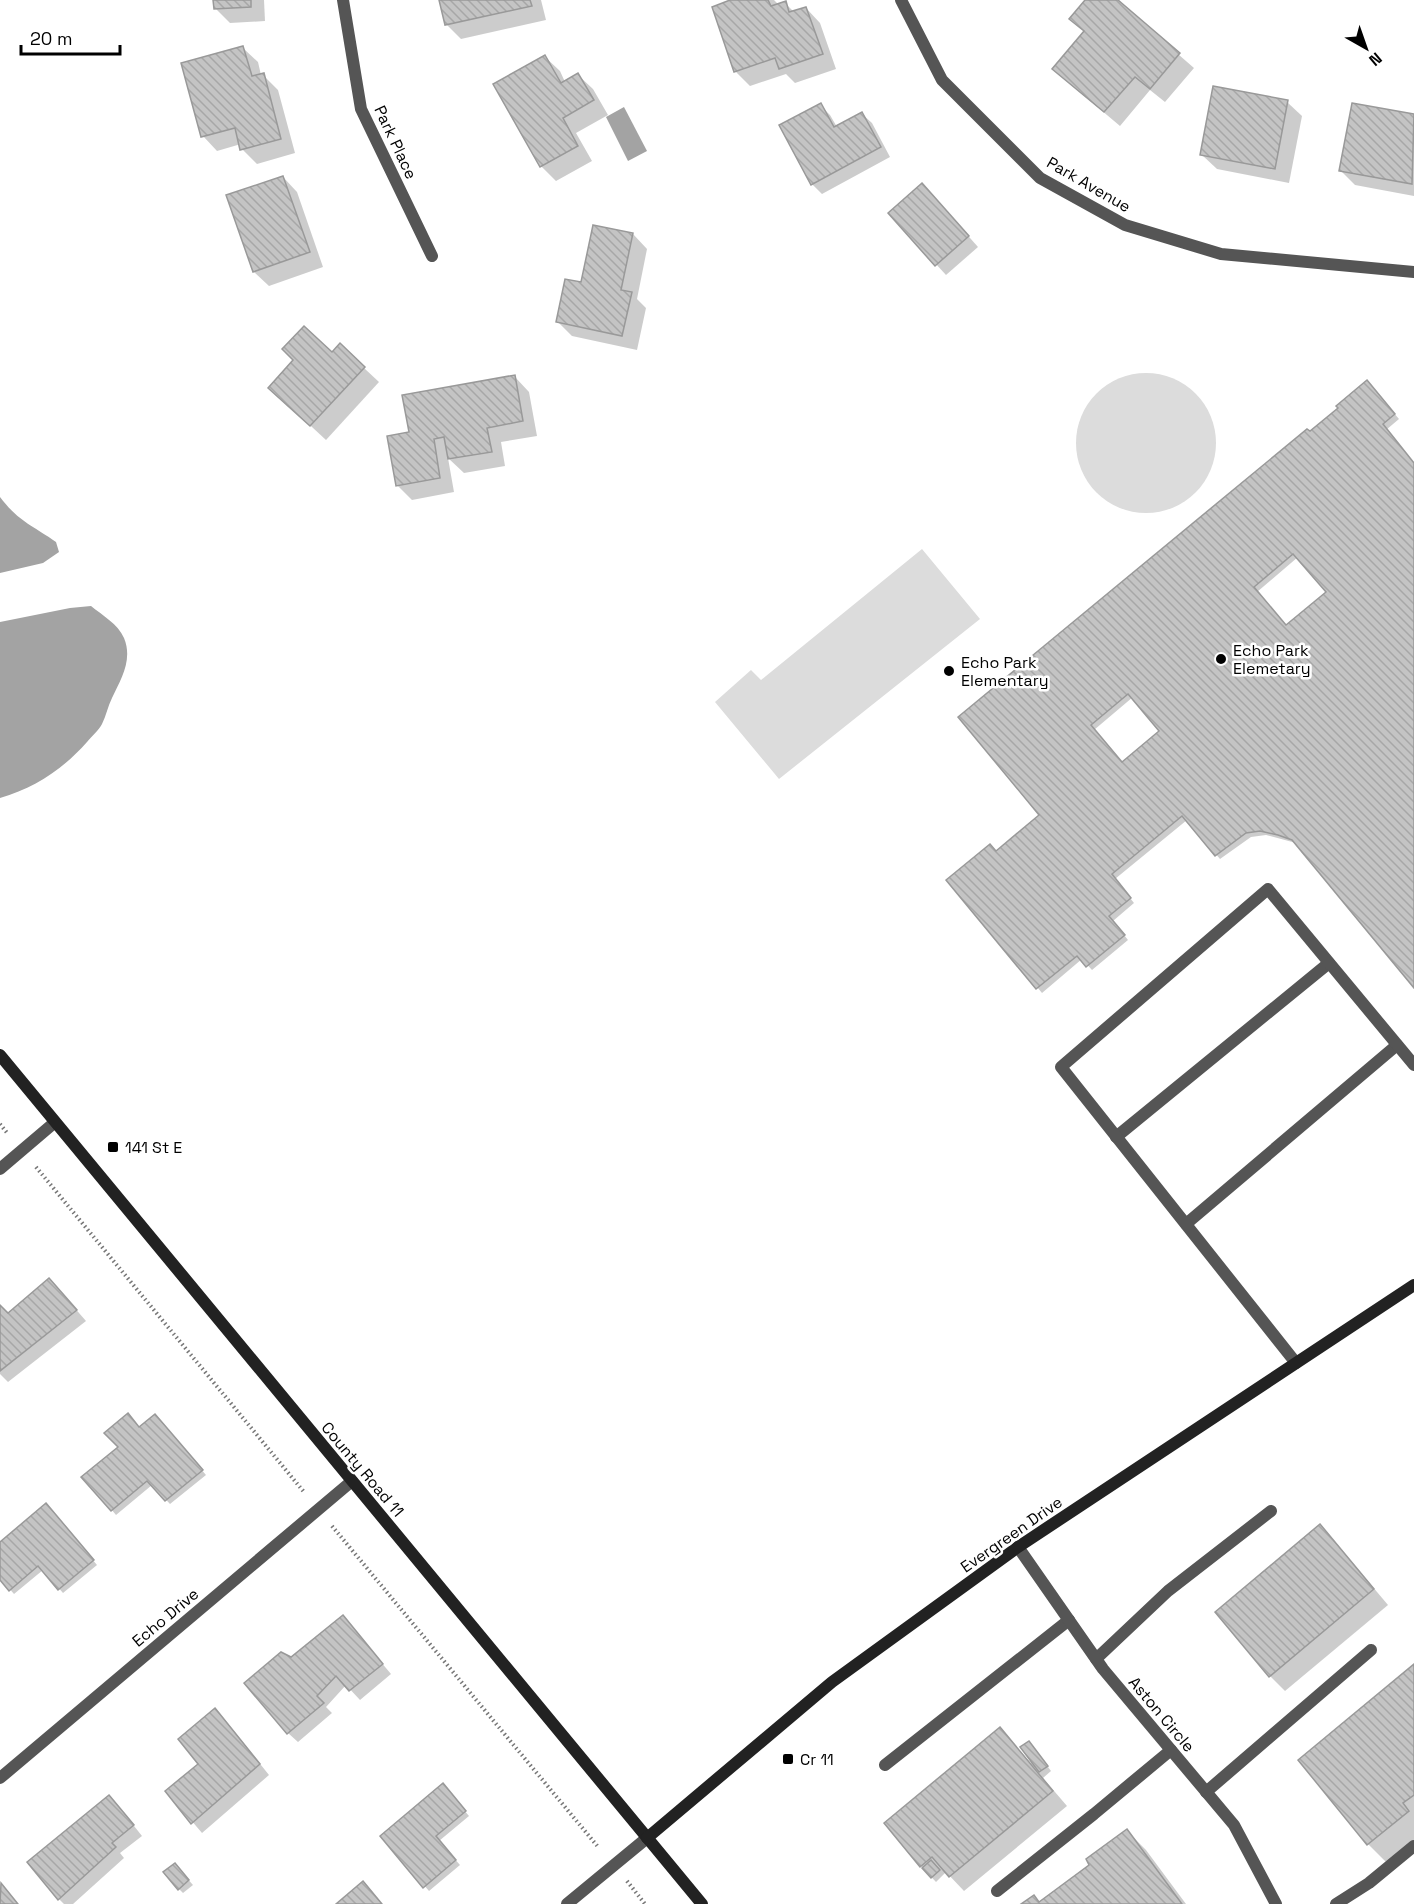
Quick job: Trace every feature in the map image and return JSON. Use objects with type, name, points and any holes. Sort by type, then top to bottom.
[{"type":"street","name":"Park Place","points":[[343,0],[361,109],[432,256]]},
{"type":"street","name":"Park Avenue","points":[[901,0],[942,80],[974,113],[1040,178],[1125,225],[1221,254],[1414,273]]},
{"type":"street","points":[[1296,1363],[1061,1067],[1268,889],[1414,1065]]},
{"type":"street","points":[[1116,1137],[1329,963]]},
{"type":"street","points":[[1186,1224],[1397,1045]]},
{"type":"street","name":"County Road 11","points":[[0,1055],[702,1904]]},
{"type":"street","points":[[0,1169],[54,1123]]},
{"type":"street","name":"Evergreen Drive","points":[[647,1838],[832,1682],[1018,1547],[1414,1285]]},
{"type":"street","name":"Echo Drive","points":[[0,1778],[352,1481]]},
{"type":"street","points":[[1096,1659],[1168,1591],[1271,1511]]},
{"type":"street","name":"Aston Circle","points":[[1018,1547],[1096,1659],[1234,1826],[1276,1904]]},
{"type":"street","points":[[885,1765],[1070,1620]]},
{"type":"street","points":[[1206,1792],[1371,1650]]},
{"type":"street","points":[[997,1891],[1171,1750]]},
{"type":"street","points":[[567,1904],[647,1838]]},
{"type":"street","points":[[1336,1904],[1369,1883],[1414,1846]]},
{"type":"shaded area","points":[[624,107],[647,151],[628,161],[606,117]]},
{"type":"shaded area","points":[[1146,373],[1173,378],[1196,393],[1211,416],[1216,443],[1211,470],[1196,493],[1173,508],[1146,513],[1119,508],[1096,493],[1081,470],[1076,443],[1081,416],[1096,393],[1119,378]]},
{"type":"shaded area","points":[[0,497],[20,518],[56,542],[59,552],[43,563],[0,573]]},
{"type":"shaded area","points":[[922,549],[980,619],[779,779],[715,702],[751,670],[761,680]]},
{"type":"shaded area","points":[[91,606],[118,628],[124,638],[127,654],[122,676],[102,724],[78,752],[58,769],[25,789],[0,798],[0,622]]},
{"type":"building","points":[[213,0],[251,0],[251,7],[214,9]]},
{"type":"building","points":[[439,0],[530,0],[532,6],[445,25]]},
{"type":"building","points":[[730,0],[768,0],[771,6],[786,1],[789,12],[806,7],[823,54],[779,69],[775,58],[734,72],[712,7]]},
{"type":"building","points":[[1085,0],[1118,0],[1180,53],[1150,89],[1135,77],[1104,112],[1052,69],[1084,31],[1069,19]]},
{"type":"building","points":[[243,46],[252,76],[264,73],[281,139],[240,150],[235,128],[201,137],[181,63]]},
{"type":"building","points":[[545,55],[561,83],[578,73],[594,100],[563,118],[578,146],[540,167],[493,84]]},
{"type":"building","points":[[1213,86],[1288,100],[1275,169],[1200,155]]},
{"type":"building","points":[[821,103],[834,127],[862,112],[881,147],[811,185],[779,125]]},
{"type":"building","points":[[1352,103],[1414,114],[1412,184],[1339,171]]},
{"type":"building","points":[[283,176],[310,252],[253,272],[226,195]]},
{"type":"building","points":[[922,183],[969,236],[935,266],[888,213]]},
{"type":"building","points":[[593,225],[633,233],[621,290],[632,292],[622,336],[556,322],[565,279],[581,282]]},
{"type":"building","points":[[304,326],[332,352],[340,343],[365,367],[310,426],[268,388],[293,360],[282,349]]},
{"type":"building","points":[[515,375],[523,421],[487,428],[492,452],[448,459],[444,437],[434,439],[440,478],[396,486],[387,436],[409,432],[402,395]]},
{"type":"building","name":"Echo Park Elemetary","points":[[1367,380],[1395,414],[1383,424],[1414,463],[1414,988],[1292,840],[1260,831],[1246,833],[1215,856],[1182,816],[1112,874],[1131,898],[1109,916],[1125,935],[1086,967],[1077,956],[1036,989],[946,880],[990,844],[996,851],[1039,815],[958,717],[1307,429],[1310,431],[1338,408],[1336,406]],"holes":[[[1293,554],[1326,592],[1286,625],[1254,587]],[[1128,694],[1159,731],[1122,762],[1091,725]]]},
{"type":"building","points":[[49,1278],[77,1310],[0,1371],[0,1305],[8,1313]]},
{"type":"building","points":[[128,1413],[139,1427],[155,1414],[203,1470],[165,1501],[147,1481],[111,1511],[81,1477],[118,1447],[104,1433]]},
{"type":"building","points":[[46,1503],[94,1560],[58,1590],[38,1566],[9,1591],[0,1580],[0,1542]]},
{"type":"building","points":[[1320,1524],[1374,1589],[1269,1677],[1215,1612]]},
{"type":"building","points":[[343,1615],[383,1664],[349,1691],[336,1676],[317,1696],[324,1703],[287,1734],[244,1683],[281,1652],[291,1657]]},
{"type":"building","points":[[1414,1664],[1414,1795],[1403,1803],[1409,1811],[1367,1845],[1298,1760]]},
{"type":"building","points":[[215,1708],[260,1764],[191,1824],[165,1791],[198,1764],[178,1739]]},
{"type":"building","points":[[1000,1727],[1053,1791],[949,1877],[932,1857],[920,1867],[884,1823]]},
{"type":"building","points":[[1029,1741],[1048,1766],[1039,1772],[1020,1747]]},
{"type":"building","points":[[443,1783],[466,1811],[436,1836],[456,1860],[423,1888],[380,1836]]},
{"type":"building","points":[[109,1795],[134,1825],[112,1843],[116,1847],[58,1900],[27,1862]]},
{"type":"building","points":[[1127,1829],[1182,1904],[1021,1904],[1034,1895],[1039,1902],[1089,1865],[1086,1859]]},
{"type":"building","points":[[931,1860],[940,1870],[931,1878],[922,1868]]},
{"type":"building","points":[[175,1863],[189,1880],[178,1890],[163,1872]]},
{"type":"building","points":[[363,1881],[382,1904],[336,1904]]},
{"type":"building","points":[[1,1883],[18,1904],[0,1904]]},
{"type":"place","name":"Echo Park Elemetary","points":[[1221,659]]},
{"type":"place","name":"Echo Park Elementary","points":[[949,671]]},
{"type":"place","name":"141 St E","points":[[113,1147]]},
{"type":"place","name":"Cr 11","points":[[788,1759]]}]
